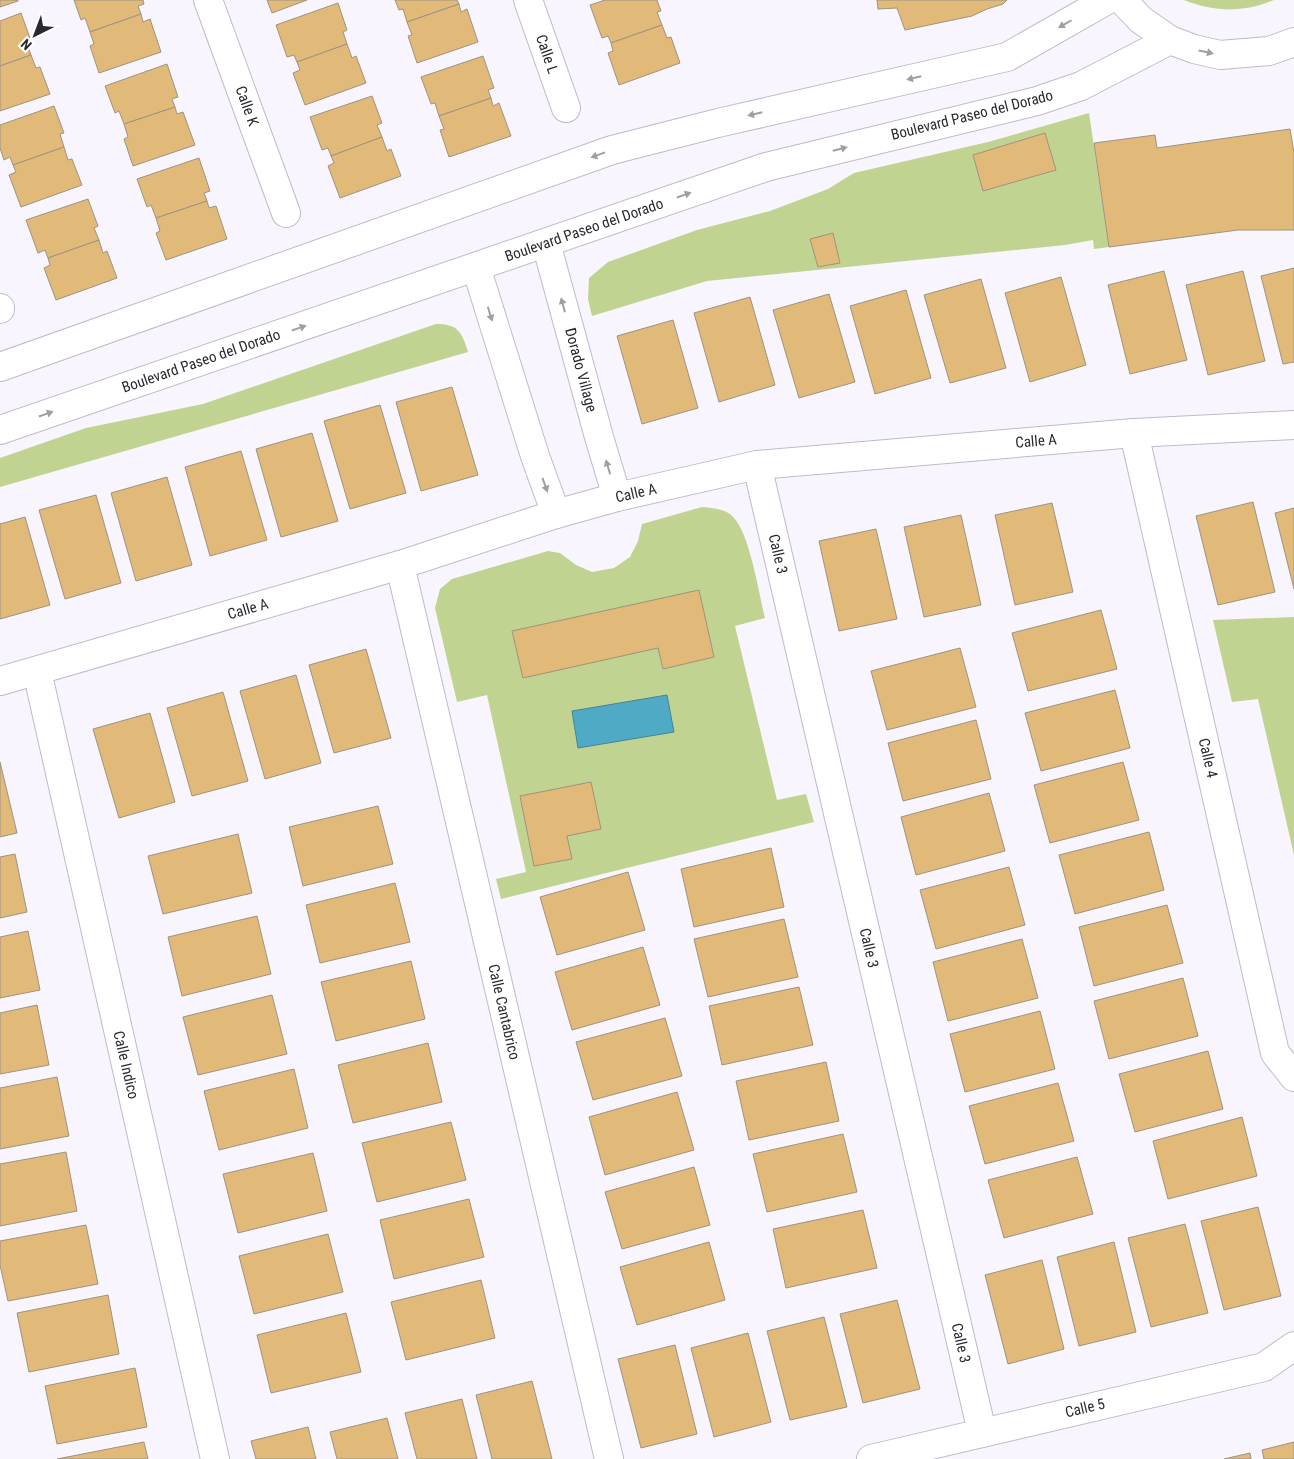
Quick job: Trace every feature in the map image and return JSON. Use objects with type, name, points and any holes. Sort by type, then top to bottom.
[{"type":"street","name":"Calle K","points":[[208,0],[286,213]]},
{"type":"street","name":"Calle L","points":[[528,0],[566,108]]},
{"type":"street","points":[[0,367],[612,150],[718,123],[1007,57],[1108,0]]},
{"type":"street","points":[[1122,0],[1141,20],[1170,40],[1194,49],[1220,54],[1269,51],[1294,42]]},
{"type":"street","name":"Boulevard Paseo del Dorado","points":[[0,430],[766,167],[1037,101],[1081,86],[1170,40]]},
{"type":"street","name":"Dorado Village","points":[[546,243],[617,497]]},
{"type":"street","points":[[476,267],[535,456],[556,514]]},
{"type":"street","name":"Calle A","points":[[0,681],[400,565],[556,514],[617,497],[757,465],[1134,433],[1294,426]]},
{"type":"street","name":"Calle 4","points":[[1134,433],[1274,1053],[1294,1077]]},
{"type":"street","name":"Calle 3","points":[[757,465],[982,1432]]},
{"type":"street","name":"Calle Cantabrico","points":[[400,565],[609,1459]]},
{"type":"street","name":"Calle Indico","points":[[37,671],[215,1459]]},
{"type":"street","name":"Calle 5","points":[[871,1459],[1264,1367],[1294,1346]]},
{"type":"green space","points":[[1184,0],[1274,0],[1240,9],[1218,9]]},
{"type":"green space","points":[[1089,113],[1109,247],[1094,249],[1093,240],[1065,245],[707,281],[592,316],[588,299],[589,278],[608,262],[697,230],[770,211],[828,189],[854,173],[988,142]]},
{"type":"green space","points":[[436,324],[449,325],[458,330],[468,352],[0,487],[0,458],[86,428],[203,404]]},
{"type":"green space","points":[[702,507],[720,509],[731,515],[740,526],[745,537],[765,618],[735,626],[777,800],[806,794],[814,822],[501,899],[496,879],[526,872],[487,695],[457,702],[435,608],[440,589],[452,579],[548,551],[560,553],[576,565],[592,572],[614,568],[630,557],[638,541],[642,524]]},
{"type":"green space","points":[[1294,617],[1294,855],[1258,699],[1232,702],[1213,620]]},
{"type":"water","points":[[667,695],[674,732],[578,748],[572,711]]},
{"type":"building","points":[[0,0],[18,0],[18,1],[0,7]]},
{"type":"building","points":[[74,0],[143,0],[144,4],[138,6],[141,14],[90,32],[85,18],[81,20]]},
{"type":"building","points":[[267,0],[307,0],[272,13]]},
{"type":"building","points":[[395,0],[457,0],[459,4],[407,22],[403,9],[399,10]]},
{"type":"building","points":[[605,0],[657,0],[661,11],[657,12],[662,25],[611,43],[608,36],[602,38],[590,5]]},
{"type":"building","points":[[877,0],[1007,0],[1003,4],[972,16],[905,30],[897,8],[878,9]]},
{"type":"building","points":[[338,3],[347,30],[343,32],[347,44],[297,62],[294,55],[287,57],[276,25]]},
{"type":"building","points":[[459,4],[461,12],[467,9],[478,42],[417,63],[408,36],[412,35],[407,22]]},
{"type":"building","points":[[21,13],[31,41],[26,42],[31,55],[0,66],[0,21]]},
{"type":"building","points":[[141,14],[143,22],[150,19],[161,52],[99,73],[90,46],[94,44],[90,32]]},
{"type":"building","points":[[662,25],[667,38],[671,37],[680,63],[619,85],[608,53],[613,51],[611,43]]},
{"type":"building","points":[[347,44],[352,58],[356,56],[366,83],[305,105],[293,73],[300,70],[297,62]]},
{"type":"building","points":[[31,55],[36,68],[40,67],[50,94],[0,111],[0,66]]},
{"type":"building","points":[[483,56],[494,88],[488,90],[491,98],[439,116],[435,103],[431,104],[421,77]]},
{"type":"building","points":[[167,64],[178,97],[172,99],[175,107],[124,124],[119,111],[115,113],[105,86]]},
{"type":"building","points":[[372,96],[382,123],[377,125],[382,137],[331,156],[328,148],[322,150],[310,117]]},
{"type":"building","points":[[491,98],[493,106],[499,103],[511,136],[449,157],[440,130],[444,129],[439,116]]},
{"type":"building","points":[[54,106],[64,133],[60,134],[64,147],[13,165],[10,157],[4,160],[0,148],[0,125]]},
{"type":"building","points":[[175,107],[177,114],[183,112],[195,145],[133,166],[124,139],[128,137],[124,124]]},
{"type":"building","points":[[1290,129],[1294,153],[1294,230],[1238,230],[1109,247],[1094,143],[1155,135],[1157,148]]},
{"type":"building","points":[[1045,133],[1056,170],[983,191],[973,155]]},
{"type":"building","points":[[382,137],[387,151],[391,149],[401,176],[340,198],[328,166],[334,163],[331,156]]},
{"type":"building","points":[[64,147],[68,160],[72,159],[82,185],[21,207],[9,175],[16,172],[13,165]]},
{"type":"building","points":[[199,158],[210,191],[204,193],[207,201],[156,218],[151,205],[147,207],[137,179]]},
{"type":"building","points":[[88,199],[98,226],[94,228],[99,240],[48,258],[45,250],[38,253],[26,220]]},
{"type":"building","points":[[207,201],[209,208],[216,206],[227,239],[166,260],[156,233],[160,231],[156,218]]},
{"type":"building","points":[[833,233],[840,263],[818,267],[810,239]]},
{"type":"building","points":[[99,240],[103,253],[107,251],[117,278],[56,300],[44,268],[50,265],[48,258]]},
{"type":"building","points":[[1294,268],[1294,362],[1283,364],[1261,276]]},
{"type":"building","points":[[1164,271],[1187,360],[1130,374],[1108,285]]},
{"type":"building","points":[[1243,271],[1265,361],[1208,375],[1186,285]]},
{"type":"building","points":[[1061,277],[1086,365],[1030,382],[1005,293]]},
{"type":"building","points":[[981,279],[1006,368],[950,383],[924,295]]},
{"type":"building","points":[[906,290],[931,378],[875,394],[850,306]]},
{"type":"building","points":[[829,294],[855,382],[799,398],[773,310]]},
{"type":"building","points":[[750,297],[775,385],[719,402],[694,313]]},
{"type":"building","points":[[673,320],[698,408],[642,424],[617,336]]},
{"type":"building","points":[[452,387],[478,475],[421,491],[396,402]]},
{"type":"building","points":[[380,405],[406,493],[350,509],[324,421]]},
{"type":"building","points":[[312,433],[338,521],[281,537],[256,449]]},
{"type":"building","points":[[241,451],[267,540],[210,556],[185,467]]},
{"type":"building","points":[[167,477],[192,565],[136,581],[111,493]]},
{"type":"building","points":[[96,495],[121,583],[65,599],[39,510]]},
{"type":"building","points":[[1253,502],[1275,592],[1218,605],[1196,516]]},
{"type":"building","points":[[1052,503],[1073,592],[1015,605],[995,515]]},
{"type":"building","points":[[1294,508],[1294,589],[1275,513]]},
{"type":"building","points":[[961,515],[981,605],[924,617],[904,527]]},
{"type":"building","points":[[25,517],[50,605],[0,619],[0,524]]},
{"type":"building","points":[[876,529],[897,619],[839,631],[819,541]]},
{"type":"building","points":[[699,590],[714,657],[663,669],[658,648],[523,678],[512,631]]},
{"type":"building","points":[[1101,610],[1117,669],[1028,691],[1012,633]]},
{"type":"building","points":[[960,648],[976,707],[887,730],[871,671]]},
{"type":"building","points":[[366,649],[391,738],[334,753],[309,665]]},
{"type":"building","points":[[296,675],[321,763],[265,779],[240,691]]},
{"type":"building","points":[[1115,690],[1130,748],[1041,771],[1025,713]]},
{"type":"building","points":[[223,692],[248,781],[192,796],[167,708]]},
{"type":"building","points":[[150,713],[175,802],[119,818],[93,729]]},
{"type":"building","points":[[976,720],[991,779],[903,801],[888,743]]},
{"type":"building","points":[[0,762],[17,833],[0,837]]},
{"type":"building","points":[[1123,762],[1139,820],[1050,843],[1034,785]]},
{"type":"building","points":[[591,782],[601,829],[567,836],[572,859],[534,866],[520,796]]},
{"type":"building","points":[[989,793],[1005,851],[916,875],[901,817]]},
{"type":"building","points":[[378,806],[393,864],[303,886],[289,827]]},
{"type":"building","points":[[1149,832],[1164,890],[1075,914],[1059,855]]},
{"type":"building","points":[[238,834],[252,893],[163,914],[148,856]]},
{"type":"building","points":[[771,848],[784,907],[694,927],[681,869]]},
{"type":"building","points":[[15,854],[27,912],[0,918],[0,857]]},
{"type":"building","points":[[1009,867],[1025,925],[936,949],[920,890]]},
{"type":"building","points":[[628,872],[645,930],[557,955],[540,897]]},
{"type":"building","points":[[395,883],[410,942],[320,963],[306,905]]},
{"type":"building","points":[[1167,905],[1183,963],[1094,986],[1079,927]]},
{"type":"building","points":[[257,916],[271,974],[182,996],[168,937]]},
{"type":"building","points":[[784,919],[798,977],[708,997],[694,939]]},
{"type":"building","points":[[28,931],[40,990],[0,998],[0,937]]},
{"type":"building","points":[[1022,939],[1038,998],[948,1021],[933,962]]},
{"type":"building","points":[[643,947],[660,1005],[572,1030],[555,972]]},
{"type":"building","points":[[411,961],[425,1019],[336,1041],[321,982]]},
{"type":"building","points":[[1183,978],[1198,1036],[1109,1059],[1094,1001]]},
{"type":"building","points":[[799,987],[813,1045],[722,1065],[709,1006]]},
{"type":"building","points":[[272,995],[287,1054],[198,1075],[183,1017]]},
{"type":"building","points":[[37,1005],[49,1065],[0,1074],[0,1013]]},
{"type":"building","points":[[1040,1011],[1055,1069],[965,1092],[950,1034]]},
{"type":"building","points":[[665,1018],[682,1076],[593,1100],[576,1042]]},
{"type":"building","points":[[428,1043],[442,1102],[353,1123],[338,1065]]},
{"type":"building","points":[[1208,1051],[1223,1109],[1135,1132],[1119,1074]]},
{"type":"building","points":[[826,1062],[839,1121],[749,1140],[736,1081]]},
{"type":"building","points":[[294,1069],[308,1128],[219,1150],[204,1091]]},
{"type":"building","points":[[57,1077],[69,1136],[0,1149],[0,1088]]},
{"type":"building","points":[[1058,1083],[1074,1141],[985,1164],[969,1106]]},
{"type":"building","points":[[677,1092],[694,1150],[605,1175],[589,1117]]},
{"type":"building","points":[[1242,1117],[1257,1176],[1168,1199],[1153,1141]]},
{"type":"building","points":[[451,1122],[466,1180],[377,1202],[362,1143]]},
{"type":"building","points":[[843,1134],[857,1192],[767,1212],[753,1154]]},
{"type":"building","points":[[66,1152],[77,1211],[0,1226],[0,1164]]},
{"type":"building","points":[[313,1153],[327,1211],[238,1233],[223,1174]]},
{"type":"building","points":[[1077,1157],[1093,1214],[1004,1238],[988,1180]]},
{"type":"building","points":[[694,1167],[710,1225],[622,1249],[605,1192]]},
{"type":"building","points":[[469,1199],[484,1257],[394,1279],[380,1220]]},
{"type":"building","points":[[1258,1207],[1281,1296],[1224,1310],[1201,1221]]},
{"type":"building","points":[[863,1210],[877,1268],[786,1288],[773,1229]]},
{"type":"building","points":[[1185,1224],[1208,1313],[1151,1327],[1128,1238]]},
{"type":"building","points":[[86,1225],[98,1284],[8,1301],[0,1265],[0,1241]]},
{"type":"building","points":[[328,1234],[343,1292],[254,1314],[239,1256]]},
{"type":"building","points":[[709,1242],[725,1300],[637,1325],[620,1267]]},
{"type":"building","points":[[1114,1242],[1136,1332],[1079,1346],[1057,1257]]},
{"type":"building","points":[[1042,1260],[1064,1349],[1008,1364],[985,1275]]},
{"type":"building","points":[[481,1280],[495,1338],[406,1360],[391,1302]]},
{"type":"building","points":[[108,1295],[119,1354],[29,1372],[17,1313]]},
{"type":"building","points":[[897,1300],[920,1389],[863,1403],[840,1314]]},
{"type":"building","points":[[346,1313],[361,1372],[271,1393],[257,1335]]},
{"type":"building","points":[[824,1317],[847,1407],[790,1420],[767,1331]]},
{"type":"building","points":[[748,1333],[771,1422],[714,1437],[691,1348]]},
{"type":"building","points":[[675,1345],[697,1434],[641,1448],[618,1359]]},
{"type":"building","points":[[135,1368],[147,1427],[57,1444],[45,1386]]},
{"type":"building","points":[[532,1381],[552,1459],[492,1459],[476,1395]]},
{"type":"building","points":[[462,1399],[477,1459],[417,1459],[405,1413]]},
{"type":"building","points":[[387,1418],[398,1459],[337,1459],[330,1432]]},
{"type":"building","points":[[308,1427],[316,1459],[256,1459],[251,1441]]},
{"type":"building","points":[[144,1442],[148,1459],[57,1459]]},
{"type":"building","points":[[1294,1442],[1294,1459],[1264,1459],[1262,1450]]},
{"type":"building","points":[[1250,1453],[1251,1459],[1224,1459]]}]
